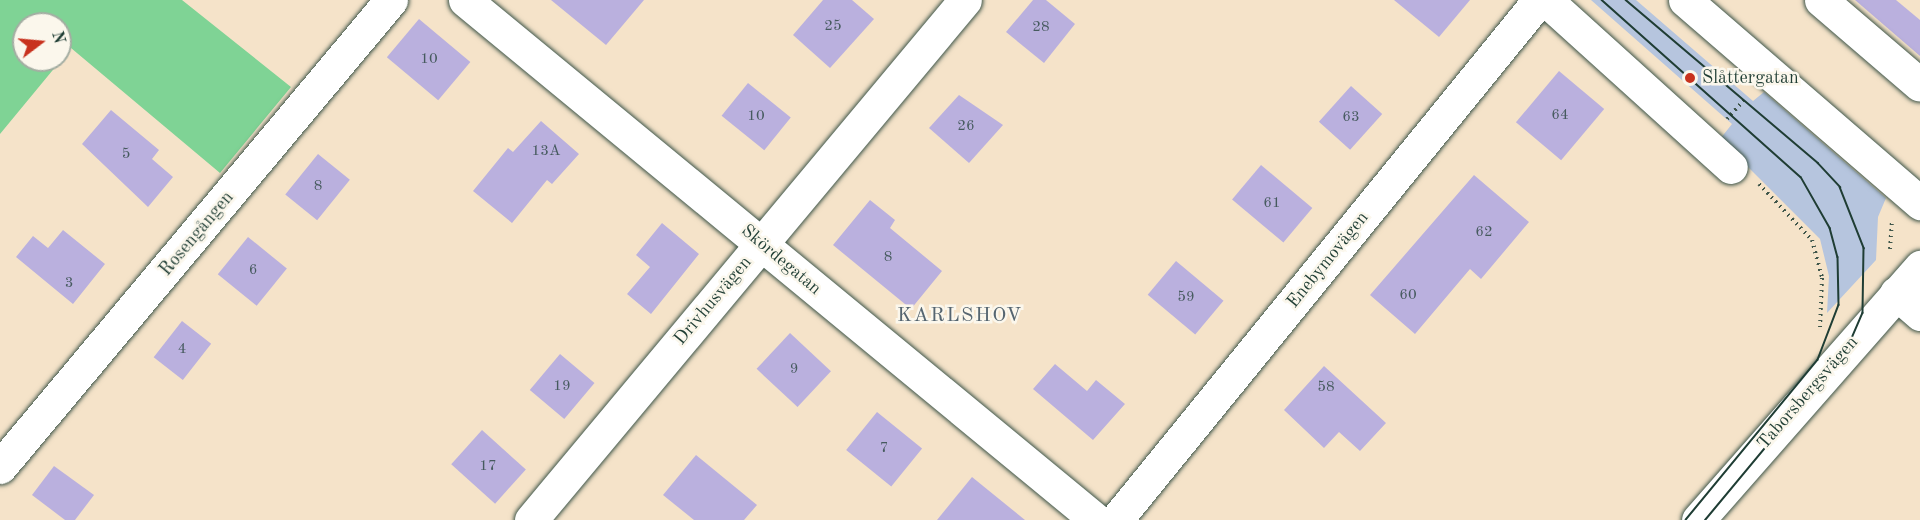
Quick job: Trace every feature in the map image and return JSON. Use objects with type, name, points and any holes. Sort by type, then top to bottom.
[{"type":"street","name":"Rosengången","points":[[0,467],[391,0]]},
{"type":"street","name":"Skördegatan","points":[[465,0],[1096,520]]},
{"type":"street","name":"Drivhusvägen","points":[[531,520],[964,0]]},
{"type":"street","name":"Enebymovägen","points":[[1116,520],[1539,0]]},
{"type":"street","points":[[1546,0],[1731,168]]},
{"type":"street","points":[[1685,0],[1920,203]]},
{"type":"street","points":[[1832,3],[1920,85]]},
{"type":"street","name":"Taborsbergsvägen","points":[[1698,520],[1908,303],[1920,267]]},
{"type":"path","points":[[1706,144],[1768,72]]},
{"type":"path","points":[[1731,168],[1746,172],[1812,240],[1822,278],[1820,334]]},
{"type":"shaded area","points":[[1591,0],[1636,0],[1753,101],[1764,92],[1886,198],[1878,217],[1876,260],[1827,313],[1829,276],[1820,239],[1720,139],[1732,124]]},
{"type":"green space","points":[[0,0],[182,0],[291,87],[220,173],[72,49],[72,12],[12,12],[12,72],[51,72],[0,134]]},
{"type":"building","points":[[551,0],[644,0],[606,45]]},
{"type":"building","points":[[823,0],[852,0],[874,19],[830,68],[793,35]]},
{"type":"building","points":[[1033,0],[1046,0],[1075,24],[1044,63],[1006,32]]},
{"type":"building","points":[[1394,0],[1470,0],[1439,37]]},
{"type":"building","points":[[1855,0],[1896,0],[1920,20],[1920,56]]},
{"type":"building","points":[[419,19],[470,62],[438,100],[387,57]]},
{"type":"building","points":[[1559,71],[1604,109],[1561,160],[1516,122]]},
{"type":"building","points":[[748,83],[791,118],[764,150],[722,116]]},
{"type":"building","points":[[1351,86],[1382,114],[1350,150],[1319,122]]},
{"type":"building","points":[[959,95],[1003,125],[969,163],[929,128]]},
{"type":"building","points":[[111,110],[159,150],[152,159],[173,177],[148,207],[82,144]]},
{"type":"building","points":[[541,121],[579,154],[552,184],[547,180],[512,223],[473,191],[508,148],[513,152]]},
{"type":"building","points":[[318,154],[350,180],[317,220],[285,194]]},
{"type":"building","points":[[1261,165],[1312,208],[1283,243],[1232,199]]},
{"type":"building","points":[[1474,175],[1529,222],[1481,279],[1470,269],[1415,334],[1370,295]]},
{"type":"building","points":[[870,200],[895,220],[890,228],[942,271],[911,309],[833,245]]},
{"type":"building","points":[[662,223],[699,254],[651,314],[627,294],[650,267],[636,255]]},
{"type":"building","points":[[63,230],[105,264],[73,304],[16,257],[33,236],[48,248]]},
{"type":"building","points":[[248,237],[287,268],[257,306],[218,274]]},
{"type":"building","points":[[1176,261],[1223,301],[1195,335],[1148,295]]},
{"type":"building","points":[[182,321],[211,344],[183,380],[154,357]]},
{"type":"building","points":[[790,333],[831,371],[798,407],[757,369]]},
{"type":"building","points":[[560,354],[594,383],[564,419],[530,390]]},
{"type":"building","points":[[1055,364],[1087,391],[1096,380],[1125,404],[1093,440],[1033,389]]},
{"type":"building","points":[[1324,366],[1386,423],[1360,451],[1339,432],[1324,448],[1284,410]]},
{"type":"building","points":[[877,412],[922,449],[891,487],[846,450]]},
{"type":"building","points":[[482,430],[526,469],[495,504],[451,464]]},
{"type":"building","points":[[696,455],[757,505],[744,520],[694,520],[663,495]]},
{"type":"building","points":[[54,466],[94,495],[75,520],[65,520],[32,495]]},
{"type":"building","points":[[972,477],[1025,520],[937,520]]},
{"type":"tram line","points":[[1602,0],[1801,177],[1830,228],[1838,257],[1839,305],[1818,360],[1686,520]]},
{"type":"tram line","points":[[1626,0],[1818,163],[1840,187],[1864,248],[1863,313],[1847,350],[1706,520]]},
{"type":"place","name":"Slåttergatan","points":[[1690,78]]},
{"type":"district","name":"KARLSHOV","points":[[960,316]]}]
